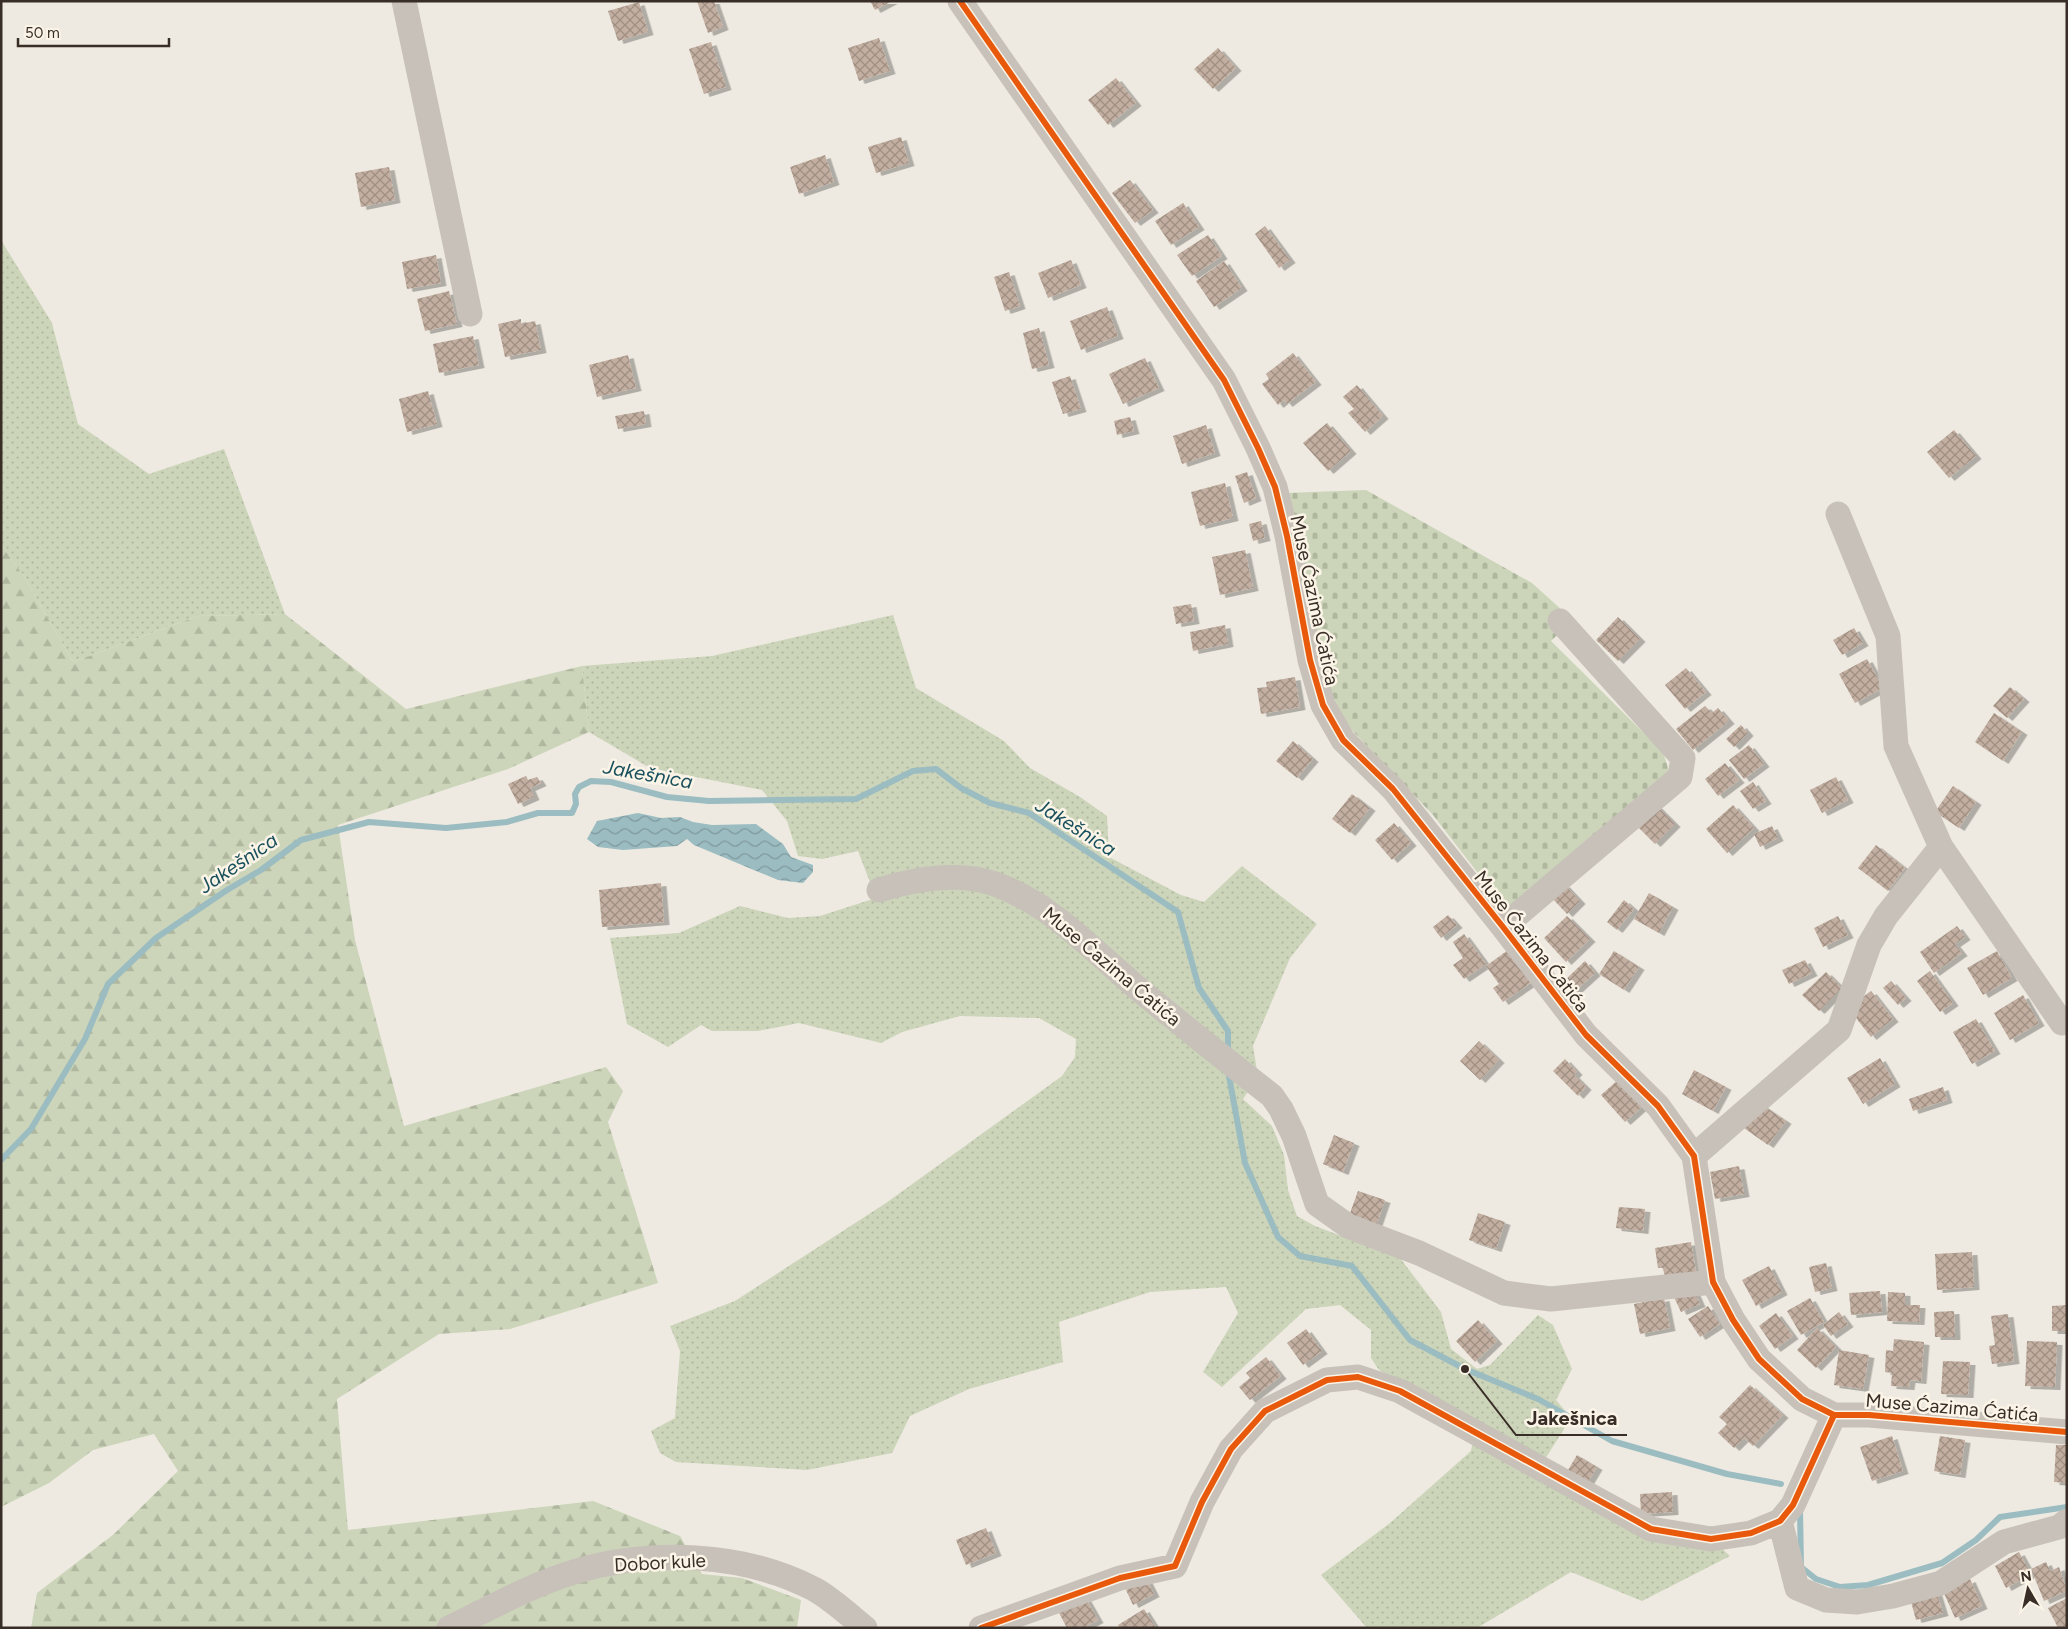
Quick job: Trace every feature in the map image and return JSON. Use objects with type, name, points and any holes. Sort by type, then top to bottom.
[{"type":"street","points":[[404,1],[470,314]]},
{"type":"street","name":"Muse Ćazima Ćatića","points":[[960,1],[1224,380],[1275,487],[1288,536],[1310,660],[1323,705],[1343,740],[1393,789],[1504,927],[1586,1035],[1658,1106],[1694,1156],[1713,1282],[1733,1320],[1759,1359],[1802,1399],[1834,1414],[1869,1415],[2067,1432]]},
{"type":"street","points":[[1838,514],[1888,636],[1896,746],[1941,847],[2062,1023]]},
{"type":"street","name":"Muse Ćazima Ćatića","points":[[1504,927],[1680,777],[1684,758],[1560,621]]},
{"type":"street","points":[[1694,1156],[1839,1030],[1869,945],[1886,916],[1941,847]]},
{"type":"street","name":"Muse Ćazima Ćatića","points":[[879,890],[909,881],[955,877],[994,883],[1034,901],[1158,1005],[1272,1096],[1282,1109],[1294,1136],[1317,1204],[1348,1226],[1419,1253],[1504,1293],[1551,1299],[1713,1282]]},
{"type":"street","points":[[981,1628],[1120,1578],[1174,1566],[1202,1502],[1231,1448],[1265,1411],[1327,1380],[1358,1377],[1400,1392],[1651,1529],[1711,1539],[1751,1533],[1780,1521],[1793,1505],[1834,1414]]},
{"type":"street","points":[[1780,1521],[1797,1588],[1826,1600],[1857,1602],[1941,1583],[2004,1542],[2059,1527],[2067,1520]]},
{"type":"street","name":"Dobor kule","points":[[449,1628],[521,1593],[574,1572],[625,1560],[713,1558],[746,1564],[782,1574],[816,1590],[865,1628]]},
{"type":"green space","points":[[1,240],[52,323],[78,424],[149,474],[224,449],[285,614],[198,616],[73,662],[23,575],[1,545]]},
{"type":"green space","points":[[1366,490],[1532,583],[1573,620],[1551,641],[1663,752],[1669,771],[1508,912],[1433,815],[1346,724],[1319,667],[1286,493]]},
{"type":"green space","points":[[1,545],[23,575],[73,662],[198,616],[285,614],[406,709],[582,666],[589,732],[508,769],[338,825],[355,940],[404,1126],[606,1067],[623,1091],[608,1122],[658,1283],[510,1329],[439,1334],[337,1399],[348,1530],[593,1501],[680,1536],[702,1574],[742,1578],[801,1600],[797,1628],[31,1628],[37,1593],[114,1534],[178,1471],[154,1434],[93,1450],[49,1483],[1,1507]]},
{"type":"green space","points":[[893,615],[916,688],[1004,741],[1030,768],[1080,797],[1107,816],[1109,857],[1181,895],[1204,902],[1242,866],[1317,924],[1290,958],[1253,1046],[1258,1077],[1243,1099],[1272,1126],[1284,1155],[1288,1190],[1297,1216],[1315,1226],[1400,1258],[1441,1312],[1451,1349],[1477,1369],[1490,1365],[1538,1315],[1553,1325],[1572,1369],[1556,1400],[1571,1418],[1545,1459],[1545,1480],[1720,1547],[1730,1556],[1642,1601],[1571,1572],[1477,1628],[1367,1628],[1321,1575],[1390,1523],[1471,1451],[1476,1421],[1379,1370],[1371,1358],[1371,1330],[1340,1305],[1306,1309],[1222,1387],[1203,1372],[1238,1313],[1226,1287],[1150,1292],[1059,1322],[1063,1362],[969,1389],[910,1416],[892,1453],[807,1470],[676,1462],[660,1453],[651,1431],[675,1418],[680,1351],[670,1326],[735,1301],[886,1203],[1062,1076],[1075,1057],[1076,1039],[1039,1018],[960,1016],[902,1032],[881,1043],[799,1023],[758,1031],[712,1031],[701,1025],[668,1047],[627,1024],[610,938],[679,933],[740,906],[788,918],[820,916],[876,898],[858,851],[822,859],[798,856],[787,821],[762,790],[650,768],[589,732],[582,666],[712,656]]},
{"type":"water","points":[[638,813],[661,818],[680,817],[693,822],[712,825],[756,824],[783,844],[791,857],[813,865],[813,872],[803,883],[778,880],[694,845],[687,839],[677,846],[623,850],[598,847],[587,839],[597,821]]},
{"type":"building","points":[[697,1],[714,1],[723,27],[708,33]]},
{"type":"building","points":[[870,1],[892,1],[875,10]]},
{"type":"building","points":[[639,2],[648,32],[618,41],[608,11]]},
{"type":"building","points":[[879,38],[890,71],[859,81],[848,48]]},
{"type":"building","points":[[711,42],[726,87],[704,94],[689,49]]},
{"type":"building","points":[[1218,48],[1236,68],[1213,89],[1194,69]]},
{"type":"building","points":[[1116,78],[1136,103],[1108,125],[1088,100]]},
{"type":"building","points":[[901,137],[909,163],[876,173],[868,147]]},
{"type":"building","points":[[825,155],[834,182],[799,194],[790,167]]},
{"type":"building","points":[[389,167],[395,200],[361,207],[355,173]]},
{"type":"building","points":[[1130,180],[1153,210],[1135,223],[1112,193]]},
{"type":"building","points":[[1183,203],[1199,227],[1171,245],[1155,221]]},
{"type":"building","points":[[1265,226],[1290,260],[1279,268],[1255,234]]},
{"type":"building","points":[[1208,235],[1222,256],[1192,276],[1177,255]]},
{"type":"building","points":[[436,255],[441,283],[407,289],[402,262]]},
{"type":"building","points":[[1071,260],[1081,285],[1048,298],[1038,273]]},
{"type":"building","points":[[1224,261],[1242,288],[1214,307],[1196,281]]},
{"type":"building","points":[[1009,272],[1020,306],[1005,311],[994,277]]},
{"type":"building","points":[[449,291],[457,324],[425,331],[417,299]]},
{"type":"building","points":[[1107,307],[1118,336],[1081,350],[1070,321]]},
{"type":"building","points":[[521,319],[521,324],[535,321],[541,350],[505,357],[498,324]]},
{"type":"building","points":[[1039,328],[1049,365],[1032,369],[1023,333]]},
{"type":"building","points":[[473,336],[479,365],[439,373],[433,344]]},
{"type":"building","points":[[1293,353],[1316,382],[1287,404],[1284,400],[1278,405],[1262,384],[1269,379],[1266,374]]},
{"type":"building","points":[[628,355],[636,388],[597,397],[589,365]]},
{"type":"building","points":[[1145,358],[1159,388],[1123,404],[1109,374]]},
{"type":"building","points":[[1070,376],[1081,409],[1063,414],[1052,382]]},
{"type":"building","points":[[1357,385],[1383,416],[1365,432],[1348,413],[1354,409],[1343,397]]},
{"type":"building","points":[[428,391],[437,424],[407,432],[399,399]]},
{"type":"building","points":[[644,411],[646,424],[618,429],[615,416]]},
{"type":"building","points":[[1130,417],[1134,431],[1117,435],[1114,421]]},
{"type":"building","points":[[1327,423],[1351,451],[1328,471],[1303,443]]},
{"type":"building","points":[[1206,425],[1215,453],[1182,464],[1173,436]]},
{"type":"building","points":[[1954,430],[1976,456],[1949,478],[1927,452]]},
{"type":"building","points":[[1247,472],[1256,498],[1244,503],[1235,476]]},
{"type":"building","points":[[1225,483],[1233,518],[1200,526],[1191,492]]},
{"type":"building","points":[[1261,521],[1265,538],[1253,541],[1249,524]]},
{"type":"building","points":[[1245,550],[1253,588],[1220,595],[1212,557]]},
{"type":"building","points":[[1191,604],[1194,621],[1176,624],[1173,607]]},
{"type":"building","points":[[1618,617],[1640,639],[1618,661],[1596,640]]},
{"type":"building","points":[[1225,625],[1228,644],[1193,651],[1190,632]]},
{"type":"building","points":[[1854,628],[1863,643],[1842,655],[1833,640]]},
{"type":"building","points":[[1867,659],[1883,688],[1855,703],[1839,674]]},
{"type":"building","points":[[1686,668],[1706,692],[1685,709],[1665,685]]},
{"type":"building","points":[[1295,677],[1300,707],[1261,714],[1257,688],[1267,687],[1266,682]]},
{"type":"building","points":[[2010,687],[2024,699],[2007,718],[1993,706]]},
{"type":"building","points":[[1705,706],[1712,713],[1718,708],[1729,721],[1693,750],[1676,729]]},
{"type":"building","points":[[1994,713],[2022,732],[2003,761],[1975,742]]},
{"type":"building","points":[[1741,725],[1748,733],[1734,747],[1726,739]]},
{"type":"building","points":[[1293,741],[1313,759],[1297,778],[1276,761]]},
{"type":"building","points":[[1749,745],[1764,764],[1744,779],[1729,760]]},
{"type":"building","points":[[1725,763],[1739,780],[1718,796],[1705,779]]},
{"type":"building","points":[[526,776],[528,780],[537,777],[541,783],[530,788],[534,797],[518,804],[508,784]]},
{"type":"building","points":[[1836,777],[1848,800],[1822,813],[1810,790]]},
{"type":"building","points":[[1753,782],[1766,801],[1753,809],[1740,791]]},
{"type":"building","points":[[1953,786],[1976,802],[1959,828],[1935,812]]},
{"type":"building","points":[[1352,794],[1370,808],[1350,833],[1332,819]]},
{"type":"building","points":[[1656,805],[1675,824],[1655,844],[1636,825]]},
{"type":"building","points":[[1733,805],[1754,828],[1727,853],[1706,829]]},
{"type":"building","points":[[1394,823],[1411,843],[1392,860],[1375,840]]},
{"type":"building","points":[[1772,826],[1778,838],[1760,847],[1754,834]]},
{"type":"building","points":[[1876,845],[1905,868],[1888,891],[1858,868]]},
{"type":"building","points":[[661,883],[664,922],[602,927],[599,890]]},
{"type":"building","points":[[1564,884],[1580,901],[1567,914],[1550,896]]},
{"type":"building","points":[[1649,893],[1673,907],[1659,933],[1634,919]]},
{"type":"building","points":[[1624,900],[1634,909],[1617,930],[1607,922]]},
{"type":"building","points":[[1448,915],[1457,925],[1441,938],[1433,927]]},
{"type":"building","points":[[1567,916],[1590,939],[1566,962],[1544,938]]},
{"type":"building","points":[[1838,916],[1848,935],[1823,947],[1814,928]]},
{"type":"building","points":[[1957,926],[1965,937],[1955,944],[1962,953],[1934,973],[1920,952]]},
{"type":"building","points":[[1464,934],[1486,964],[1464,979],[1453,965],[1463,958],[1453,942]]},
{"type":"building","points":[[1508,950],[1532,982],[1503,1002],[1493,988],[1499,984],[1486,966]]},
{"type":"building","points":[[1614,951],[1639,967],[1624,990],[1599,974]]},
{"type":"building","points":[[1997,951],[2012,978],[1983,995],[1967,968]]},
{"type":"building","points":[[1805,960],[1812,973],[1789,984],[1782,970]]},
{"type":"building","points":[[1585,961],[1595,973],[1573,993],[1563,982]]},
{"type":"building","points":[[1930,971],[1953,1003],[1940,1012],[1917,981]]},
{"type":"building","points":[[1826,972],[1842,988],[1819,1011],[1802,995]]},
{"type":"building","points":[[1891,981],[1906,998],[1898,1005],[1883,988]]},
{"type":"building","points":[[1871,991],[1893,1019],[1871,1037],[1848,1008]]},
{"type":"building","points":[[2023,995],[2039,1023],[2010,1040],[1994,1013]]},
{"type":"building","points":[[1976,1019],[1995,1051],[1972,1064],[1953,1032]]},
{"type":"building","points":[[1479,1041],[1499,1060],[1480,1080],[1460,1061]]},
{"type":"building","points":[[1880,1058],[1895,1084],[1863,1104],[1847,1078]]},
{"type":"building","points":[[1565,1059],[1577,1072],[1574,1075],[1586,1087],[1578,1096],[1553,1071]]},
{"type":"building","points":[[1694,1070],[1726,1087],[1713,1111],[1682,1094]]},
{"type":"building","points":[[1619,1079],[1643,1106],[1625,1122],[1601,1095]]},
{"type":"building","points":[[1943,1087],[1947,1100],[1913,1111],[1909,1099]]},
{"type":"building","points":[[1761,1104],[1786,1121],[1768,1145],[1744,1128]]},
{"type":"building","points":[[1334,1135],[1354,1143],[1343,1172],[1323,1164]]},
{"type":"building","points":[[1739,1166],[1744,1194],[1715,1199],[1710,1172]]},
{"type":"building","points":[[1358,1191],[1385,1200],[1376,1226],[1349,1216]]},
{"type":"building","points":[[1619,1207],[1645,1209],[1643,1231],[1616,1228]]},
{"type":"building","points":[[1478,1213],[1505,1222],[1496,1249],[1469,1240]]},
{"type":"building","points":[[1691,1242],[1696,1272],[1665,1278],[1663,1268],[1658,1268],[1655,1248]]},
{"type":"building","points":[[1972,1252],[1974,1287],[1937,1290],[1935,1254]]},
{"type":"building","points":[[1826,1263],[1832,1288],[1815,1292],[1809,1267]]},
{"type":"building","points":[[1769,1266],[1782,1292],[1756,1306],[1742,1280]]},
{"type":"building","points":[[1692,1286],[1700,1304],[1681,1312],[1673,1295]]},
{"type":"building","points":[[1880,1291],[1882,1312],[1851,1315],[1849,1293]]},
{"type":"building","points":[[1888,1292],[1905,1293],[1905,1305],[1920,1305],[1919,1322],[1887,1321]]},
{"type":"building","points":[[1664,1298],[1670,1328],[1640,1334],[1634,1304]]},
{"type":"building","points":[[1810,1298],[1824,1322],[1801,1335],[1787,1311]]},
{"type":"building","points":[[2067,1305],[2067,1331],[2052,1331],[2052,1306]]},
{"type":"building","points":[[1708,1306],[1720,1324],[1700,1337],[1688,1319]]},
{"type":"building","points":[[1954,1311],[1955,1337],[1935,1337],[1934,1312]]},
{"type":"building","points":[[1839,1312],[1848,1324],[1831,1336],[1823,1325]]},
{"type":"building","points":[[1776,1313],[1793,1336],[1775,1349],[1759,1326]]},
{"type":"building","points":[[2008,1314],[2014,1361],[1992,1364],[1989,1346],[1995,1345],[1991,1316]]},
{"type":"building","points":[[1478,1320],[1497,1341],[1475,1362],[1456,1341]]},
{"type":"building","points":[[1817,1328],[1836,1347],[1816,1368],[1797,1350]]},
{"type":"building","points":[[1306,1329],[1322,1351],[1303,1365],[1287,1343]]},
{"type":"building","points":[[1894,1339],[1924,1342],[1921,1381],[1910,1380],[1909,1387],[1891,1386],[1892,1373],[1885,1372],[1886,1350],[1893,1351]]},
{"type":"building","points":[[2027,1341],[2057,1342],[2055,1387],[2025,1386]]},
{"type":"building","points":[[1839,1350],[1869,1355],[1863,1389],[1834,1385]]},
{"type":"building","points":[[1266,1357],[1281,1376],[1250,1400],[1239,1387],[1250,1378],[1246,1373]]},
{"type":"building","points":[[1943,1361],[1970,1362],[1968,1395],[1941,1394]]},
{"type":"building","points":[[1750,1385],[1783,1415],[1753,1446],[1744,1438],[1734,1448],[1718,1433],[1727,1424],[1719,1417]]},
{"type":"building","points":[[1892,1436],[1903,1471],[1872,1481],[1860,1447]]},
{"type":"building","points":[[1940,1436],[1965,1440],[1960,1475],[1934,1471]]},
{"type":"building","points":[[2056,1445],[2067,1445],[2067,1483],[2054,1482]]},
{"type":"building","points":[[1577,1455],[1597,1467],[1585,1487],[1565,1475]]},
{"type":"building","points":[[1672,1492],[1673,1512],[1641,1514],[1640,1494]]},
{"type":"building","points":[[986,1528],[996,1553],[966,1565],[956,1540]]},
{"type":"building","points":[[2019,1552],[2031,1574],[2006,1588],[1995,1566]]},
{"type":"building","points":[[2046,1562],[2050,1571],[2059,1567],[2067,1591],[2044,1601],[2031,1569]]},
{"type":"building","points":[[1970,1579],[1982,1606],[1955,1618],[1943,1591]]},
{"type":"building","points":[[1147,1580],[1154,1594],[1133,1605],[1126,1590]]},
{"type":"building","points":[[1936,1590],[1943,1613],[1916,1620],[1910,1598]]},
{"type":"building","points":[[1085,1597],[1098,1620],[1083,1628],[1067,1628],[1058,1611]]},
{"type":"building","points":[[2067,1598],[2067,1628],[2058,1628],[2048,1608]]},
{"type":"building","points":[[1144,1609],[1156,1628],[1120,1628],[1118,1625]]},
{"type":"waterway","name":"Jakešnica","points":[[1,1160],[31,1129],[85,1039],[108,984],[156,938],[227,890],[261,870],[301,840],[369,822],[446,828],[507,822],[538,813],[572,813],[576,804],[575,794],[579,787],[591,781],[611,782],[667,797],[709,801],[856,799],[913,771],[936,769],[961,788],[990,803],[1029,813],[1178,912],[1199,988],[1228,1031],[1228,1048]]},
{"type":"waterway","name":"Jakešnica","points":[[1228,1071],[1245,1163],[1278,1237],[1300,1256],[1352,1266],[1410,1340],[1465,1369],[1538,1399],[1612,1441],[1727,1474],[1781,1484]]},
{"type":"waterway","name":"Jakešnica","points":[[1800,1510],[1801,1567],[1816,1579],[1840,1587],[1868,1585],[1942,1563],[1976,1540],[2000,1517],[2067,1507]]},
{"type":"cycle path","points":[[960,1],[1224,380],[1275,487],[1287,536],[1310,660],[1323,705],[1343,740],[1393,789],[1586,1035],[1658,1106],[1694,1156],[1713,1282],[1733,1320],[1759,1359],[1802,1399],[1834,1415],[1869,1415],[2067,1432]]},
{"type":"cycle path","points":[[981,1628],[1120,1578],[1175,1566],[1202,1502],[1231,1449],[1265,1411],[1327,1380],[1358,1377],[1400,1391],[1651,1529],[1711,1539],[1751,1533],[1780,1521],[1793,1505],[1834,1415]]},
{"type":"place","name":"Jakešnica","points":[[1465,1369]]}]
